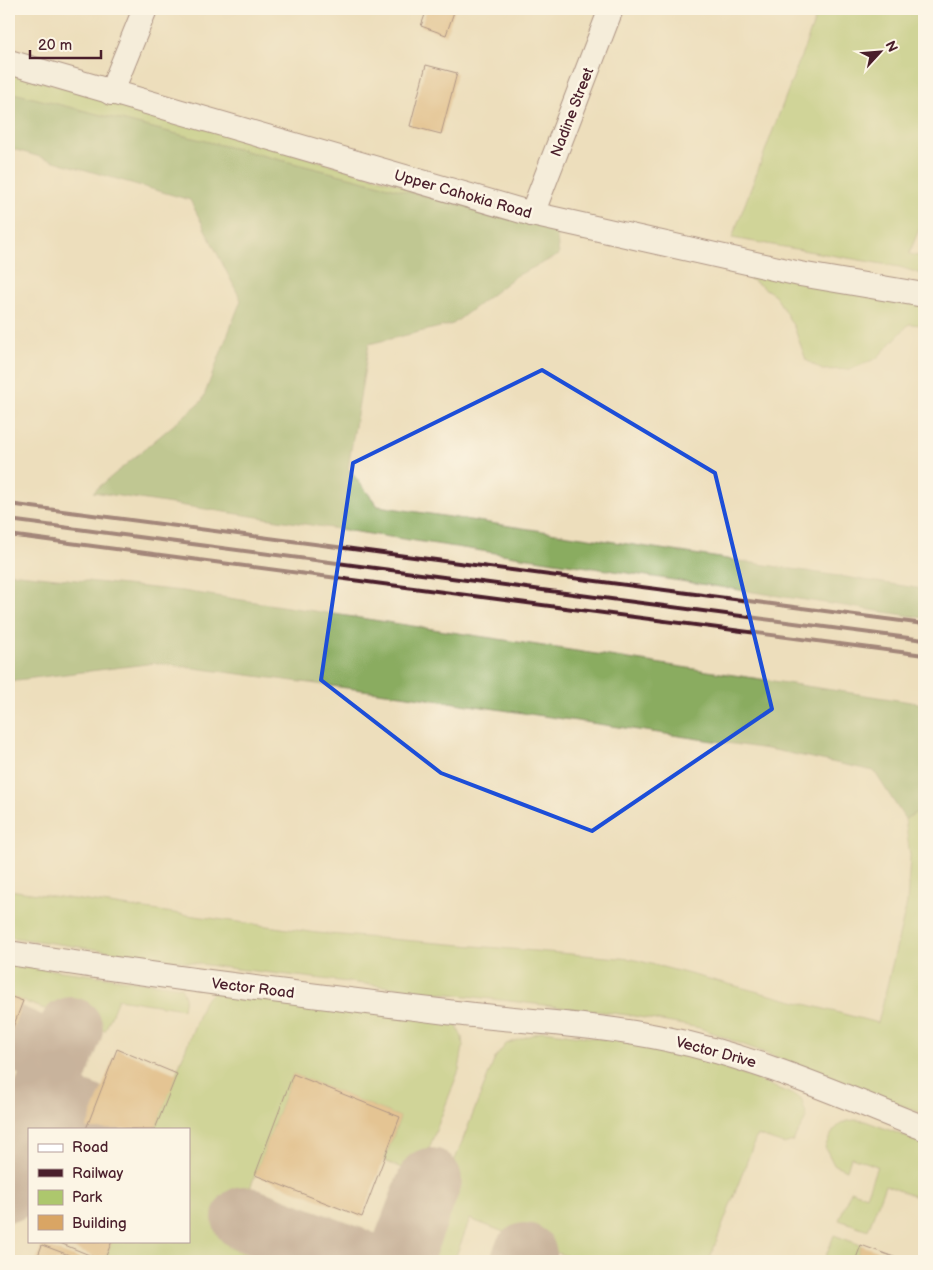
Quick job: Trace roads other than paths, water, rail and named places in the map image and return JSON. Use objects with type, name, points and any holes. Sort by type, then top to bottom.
[{"type":"street","points":[[112,93],[145,9]]},
{"type":"street","name":"Nadine Street","points":[[532,214],[611,9]]},
{"type":"street","name":"Upper Cahokia Road","points":[[9,62],[532,214],[800,274],[924,295]]},
{"type":"street","name":"Vector Road","points":[[9,954],[184,980],[497,1018]]},
{"type":"street","name":"Vector Drive","points":[[497,1018],[579,1025],[667,1039],[754,1061],[924,1128]]},
{"type":"railway","points":[[9,504],[924,624]]},
{"type":"railway","points":[[9,520],[924,640]]},
{"type":"railway","points":[[9,535],[924,655]]}]
